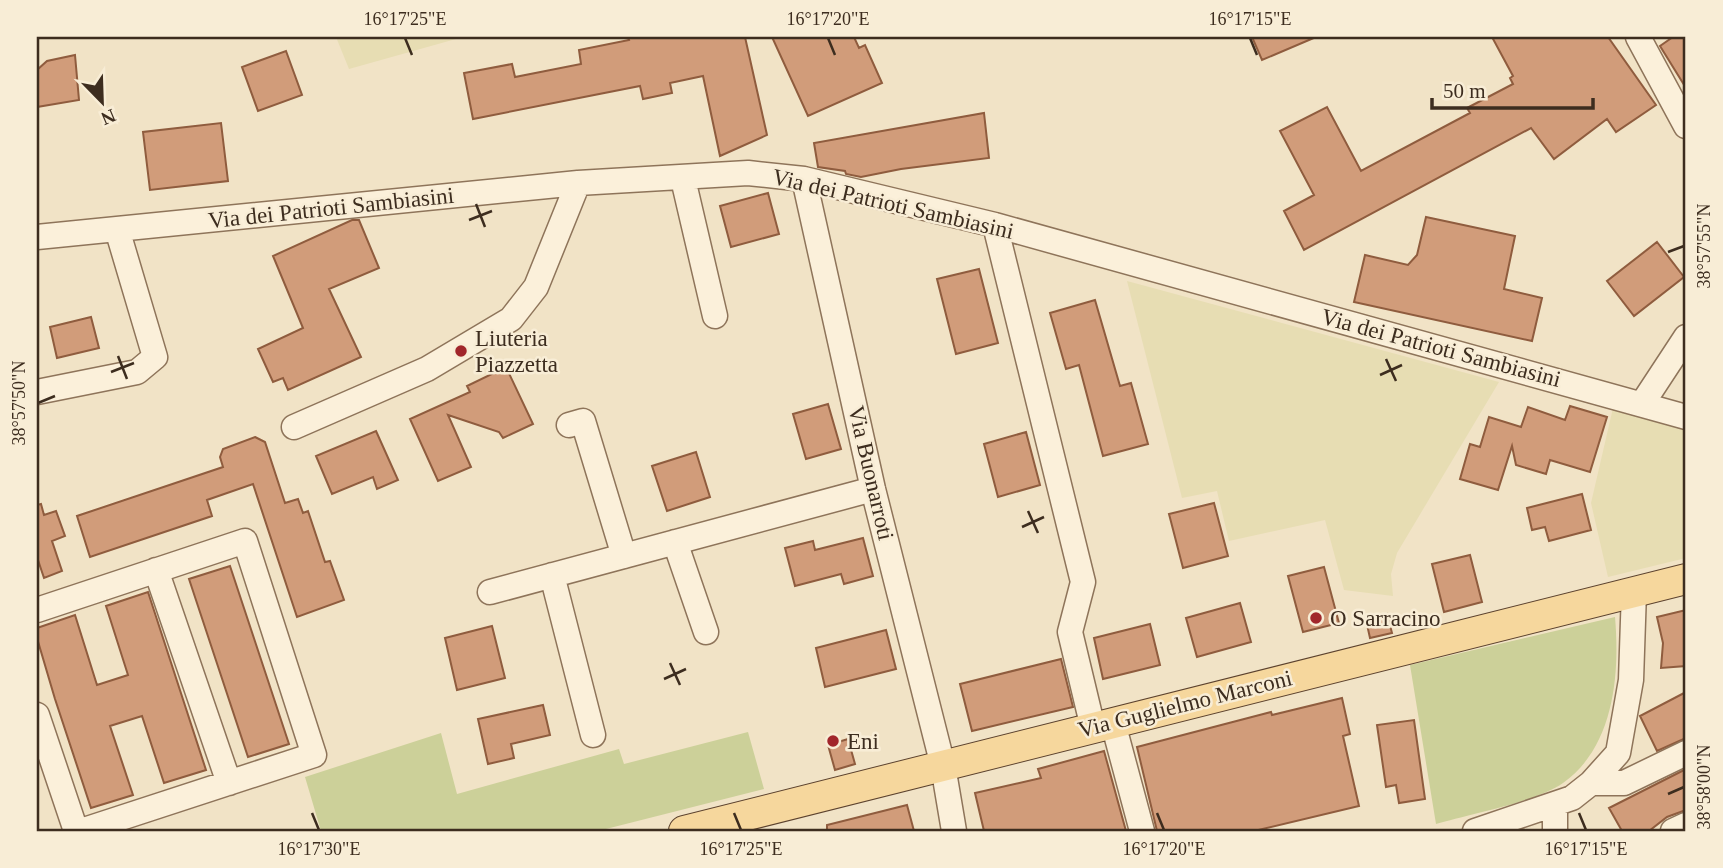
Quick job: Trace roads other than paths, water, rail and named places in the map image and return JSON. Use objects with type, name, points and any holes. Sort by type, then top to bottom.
[{"type":"main road","name":"Via Guglielmo Marconi","points":[[684,831],[1686,579]]},
{"type":"street","points":[[1644,39],[1686,127]]},
{"type":"street","name":"Via dei Patrioti Sambiasini","points":[[37,237],[578,183],[683,179],[748,173],[804,179],[996,225],[1686,417]]},
{"type":"street","points":[[683,179],[715,316]]},
{"type":"street","name":"Via Buonarroti","points":[[804,179],[873,489],[943,766],[954,831]]},
{"type":"street","points":[[294,427],[428,369],[511,319],[536,287],[578,183]]},
{"type":"street","points":[[996,225],[1083,582],[1070,632],[1142,831]]},
{"type":"street","points":[[37,392],[137,372],[155,357],[117,229]]},
{"type":"street","points":[[1642,404],[1686,337]]},
{"type":"street","points":[[569,425],[583,421],[624,556]]},
{"type":"street","points":[[490,592],[873,489]]},
{"type":"street","points":[[37,610],[245,541],[314,755],[79,831],[37,715]]},
{"type":"street","points":[[675,542],[706,632]]},
{"type":"street","points":[[156,570],[229,783]]},
{"type":"street","points":[[552,575],[593,735]]},
{"type":"street","points":[[1475,831],[1572,798],[1591,783],[1618,753],[1625,730],[1631,680],[1634,592]]},
{"type":"street","points":[[1591,783],[1624,783],[1686,753]]},
{"type":"street","points":[[1555,805],[1555,831]]},
{"type":"street","points":[[1673,831],[1686,825]]},
{"type":"place","name":"Liuteria Piazzetta","points":[[461,351]]},
{"type":"place","name":"O Sarracino","points":[[1316,618]]},
{"type":"place","name":"Eni","points":[[833,741]]}]
